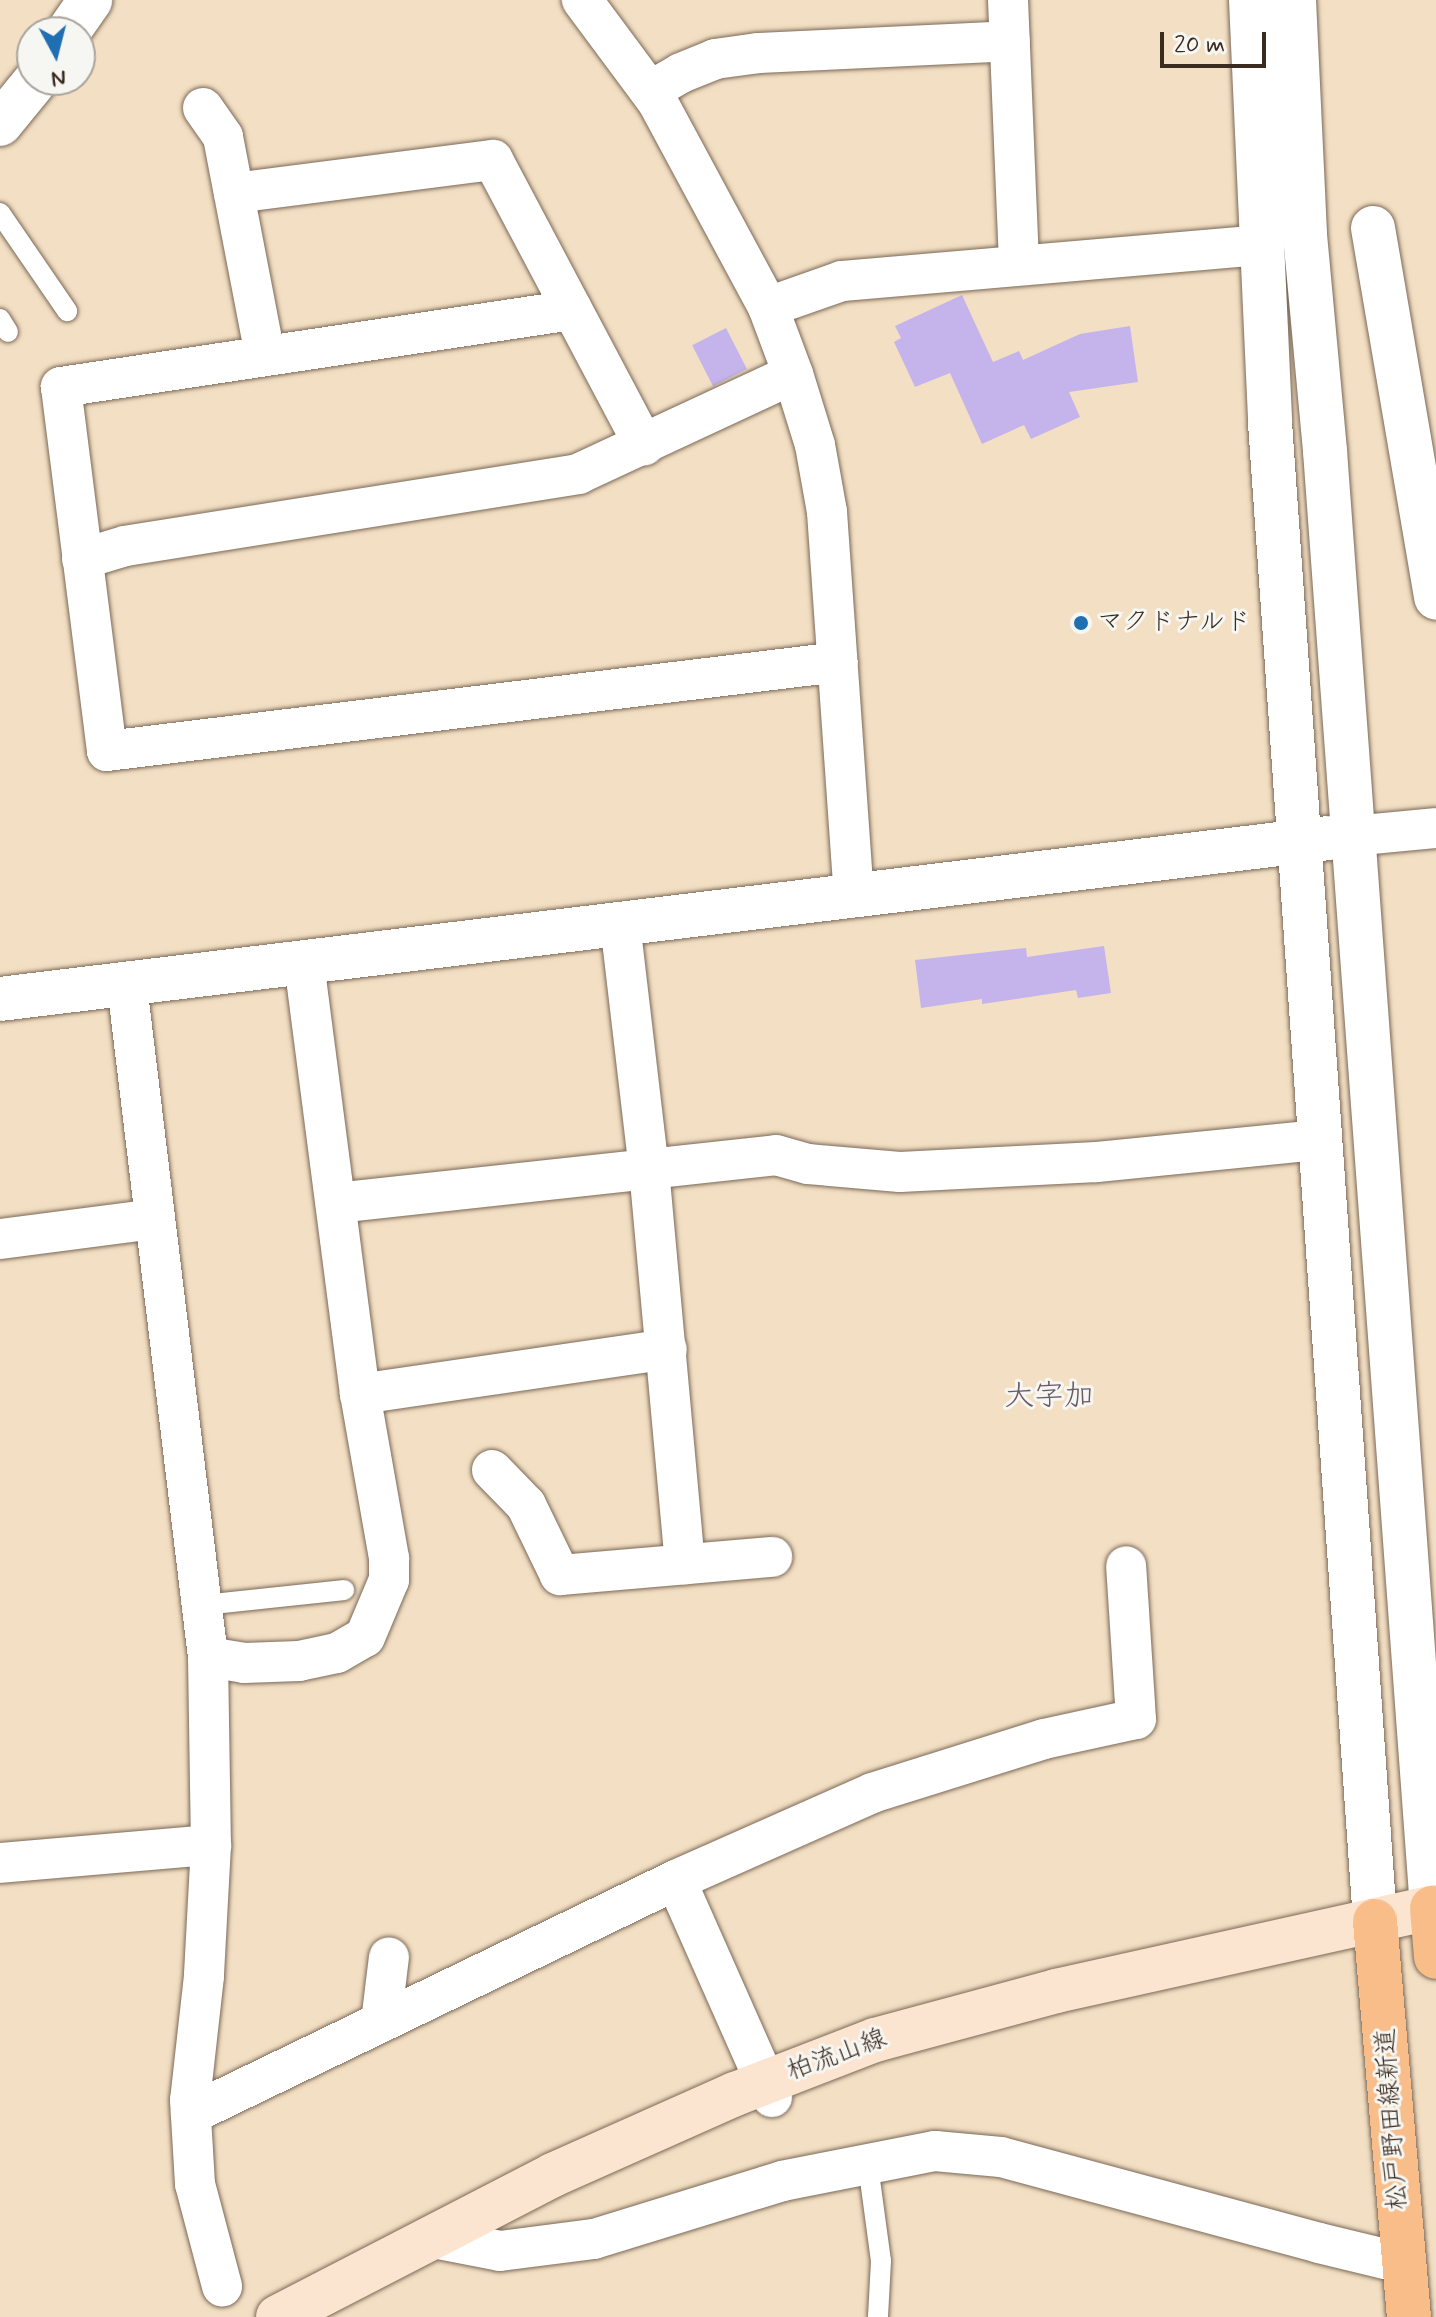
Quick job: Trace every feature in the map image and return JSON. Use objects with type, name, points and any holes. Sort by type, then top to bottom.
[{"type":"main road","name":"柏流山線","points":[[278,2317],[553,2175],[769,2090],[875,2040],[1041,1995],[1434,1907]]},
{"type":"main road","points":[[1434,1907],[1436,1957]]},
{"type":"main road","name":"松戸野田線新道","points":[[1375,1921],[1409,2317]]},
{"type":"street","points":[[582,0],[650,91],[768,307],[815,445],[827,512],[854,894]]},
{"type":"street","points":[[1008,0],[1019,265]]},
{"type":"street","points":[[1251,0],[1270,423],[1375,1921]]},
{"type":"street","points":[[1294,0],[1305,235],[1325,451],[1434,1907]]},
{"type":"street","points":[[650,91],[715,59],[758,53],[1010,41]]},
{"type":"street","points":[[0,124],[23,96]]},
{"type":"street","points":[[203,108],[223,137],[265,355]]},
{"type":"street","points":[[234,193],[493,160],[644,445]]},
{"type":"street","points":[[1373,228],[1436,598]]},
{"type":"street","points":[[768,307],[842,281],[1263,245]]},
{"type":"street","points":[[572,310],[61,387],[107,751],[838,662]]},
{"type":"street","points":[[82,559],[125,546],[578,474],[793,374]]},
{"type":"street","points":[[0,999],[1298,840],[1436,828]]},
{"type":"street","points":[[620,923],[649,1169],[685,1564]]},
{"type":"street","points":[[208,1657],[244,1663],[299,1661],[337,1653],[365,1637],[389,1580],[389,1558],[360,1394],[304,961]]},
{"type":"street","points":[[127,985],[208,1657],[211,1845],[191,2114],[195,2184],[222,2286]]},
{"type":"street","points":[[336,1203],[776,1155],[808,1164],[930,1171],[1097,1162],[1319,1140]]},
{"type":"street","points":[[0,1239],[154,1219]]},
{"type":"street","points":[[360,1394],[667,1349]]},
{"type":"street","points":[[492,1470],[526,1505],[560,1575],[772,1557]]},
{"type":"street","points":[[191,2114],[676,1880],[872,1793],[1044,1739],[1136,1719],[1126,1566]]},
{"type":"street","points":[[0,1863],[211,1845]]},
{"type":"street","points":[[676,1880],[769,2090]]},
{"type":"street","points":[[381,2022],[389,1957]]},
{"type":"street","points":[[434,2238],[500,2251],[594,2239],[782,2181],[935,2151],[1001,2157],[1319,2243],[1385,2259],[1404,2258]]},
{"type":"lane","points":[[0,213],[67,311]]},
{"type":"lane","points":[[204,1605],[344,1590]]},
{"type":"lane","points":[[868,2165],[881,2261],[878,2317]]},
{"type":"building","points":[[962,295],[993,362],[1019,351],[1023,360],[1080,334],[1130,326],[1138,382],[1069,392],[1080,417],[1031,439],[1024,425],[982,444],[950,373],[915,387],[894,342],[901,338],[895,326]]},
{"type":"building","points":[[726,328],[747,369],[713,386],[692,345]]},
{"type":"building","points":[[1104,946],[1111,993],[1078,998],[1076,990],[982,1004],[982,999],[921,1008],[915,960],[1026,948],[1027,957]]},
{"type":"place","name":"マクドナルド","points":[[1081,623]]},
{"type":"district","name":"大字加","points":[[1049,1397]]}]
